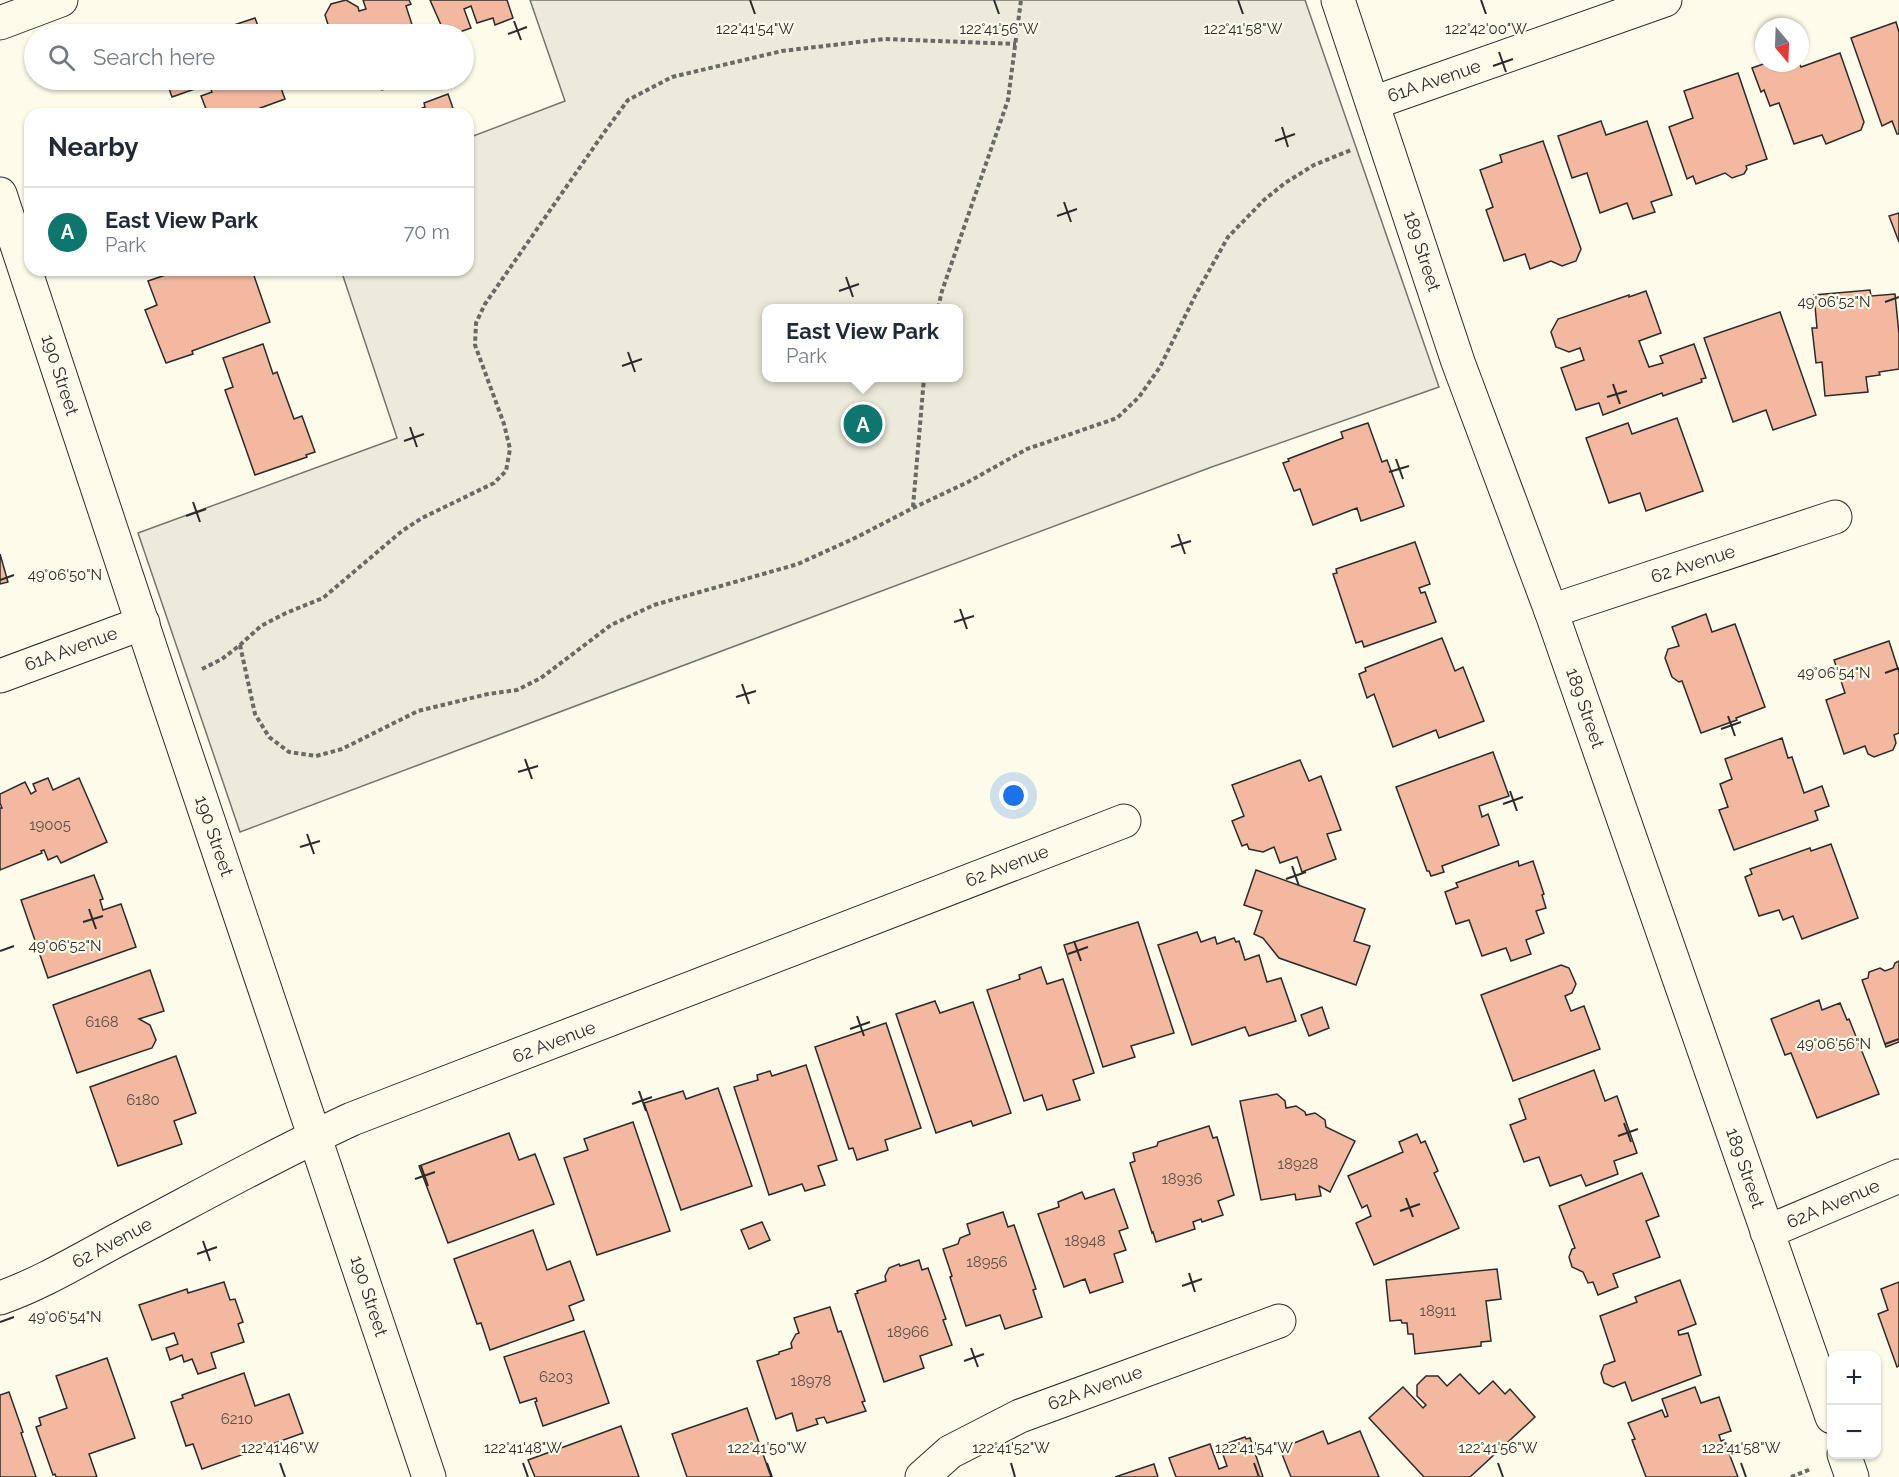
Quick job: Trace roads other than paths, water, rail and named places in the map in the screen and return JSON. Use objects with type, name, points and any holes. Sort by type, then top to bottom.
[{"type":"street","points":[[0,22],[60,0]]},
{"type":"street","name":"189 Street","points":[[1338,0],[1458,362],[1551,611],[1828,1405]]},
{"type":"street","name":"61A Avenue","points":[[1373,103],[1665,0]]},
{"type":"street","name":"190 Street","points":[[0,194],[24,266]]},
{"type":"street","name":"190 Street","points":[[27,276],[429,1477]]},
{"type":"street","name":"62 Avenue","points":[[1551,611],[1835,517]]},
{"type":"street","name":"61A Avenue","points":[[0,676],[143,623]]},
{"type":"street","name":"62 Avenue","points":[[0,1298],[86,1257],[352,1119],[1124,821]]},
{"type":"street","name":"62A Avenue","points":[[1767,1232],[1899,1176]]},
{"type":"street","name":"62A Avenue","points":[[922,1477],[950,1452],[1020,1416],[1279,1321]]},
{"type":"street","points":[[1845,1459],[1852,1477]]},
{"type":"place","name":"East View Park","points":[[863,424]]}]
